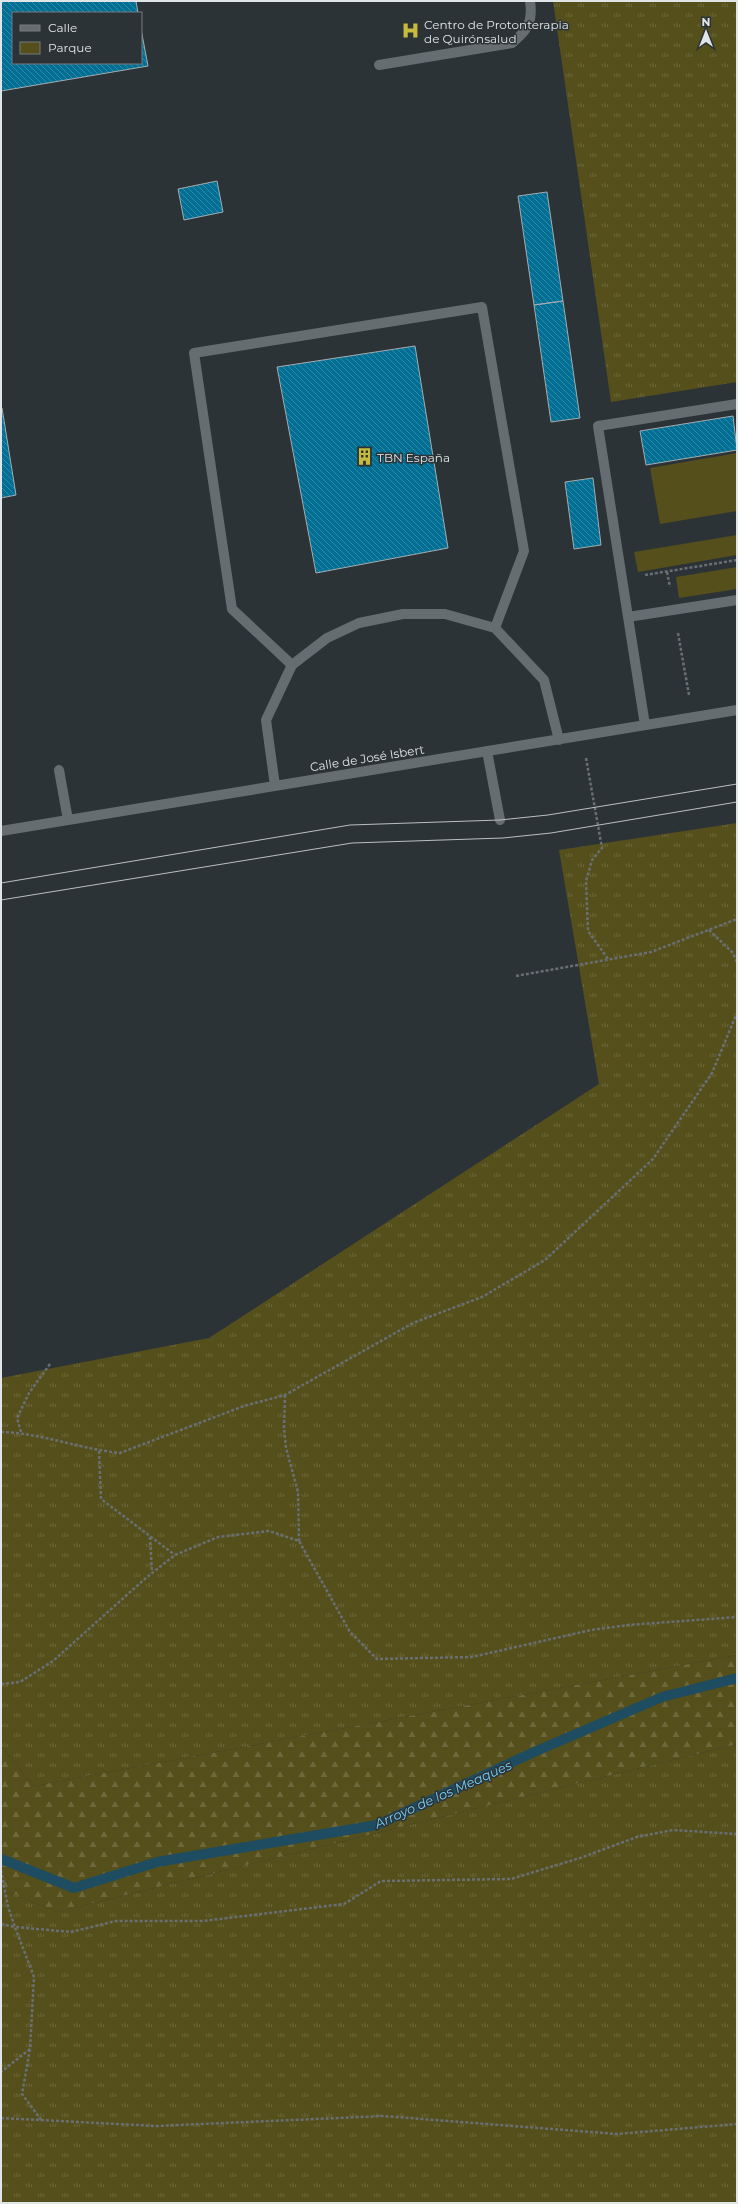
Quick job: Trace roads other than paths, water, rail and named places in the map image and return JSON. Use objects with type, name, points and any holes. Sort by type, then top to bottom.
[{"type":"street","points":[[379,65],[512,43],[526,32],[532,13],[530,1]]},
{"type":"street","points":[[292,665],[232,609],[194,353],[482,307],[524,551],[495,628]]},
{"type":"street","points":[[645,725],[598,426],[737,404]]},
{"type":"street","points":[[628,618],[737,600]]},
{"type":"street","points":[[275,786],[266,720],[292,665],[327,638],[359,623],[403,614],[446,614],[495,628],[544,680],[559,740]]},
{"type":"street","name":"Calle de José Isbert","points":[[1,831],[737,710]]},
{"type":"street","points":[[488,752],[500,820]]},
{"type":"street","points":[[59,770],[68,820]]},
{"type":"waterway","name":"Arroyo de los Meaques","points":[[1,1859],[74,1888],[157,1862],[377,1825],[534,1752],[662,1697],[737,1678]]},
{"type":"tram line","points":[[1,883],[350,825],[500,820],[548,815],[737,784]]},
{"type":"tram line","points":[[1,900],[352,843],[503,838],[551,833],[737,802]]},
{"type":"place","name":"Centro de Protonterapia de Quirónsalud","points":[[411,31]]},
{"type":"place","name":"TBN España","points":[[364,457]]}]
